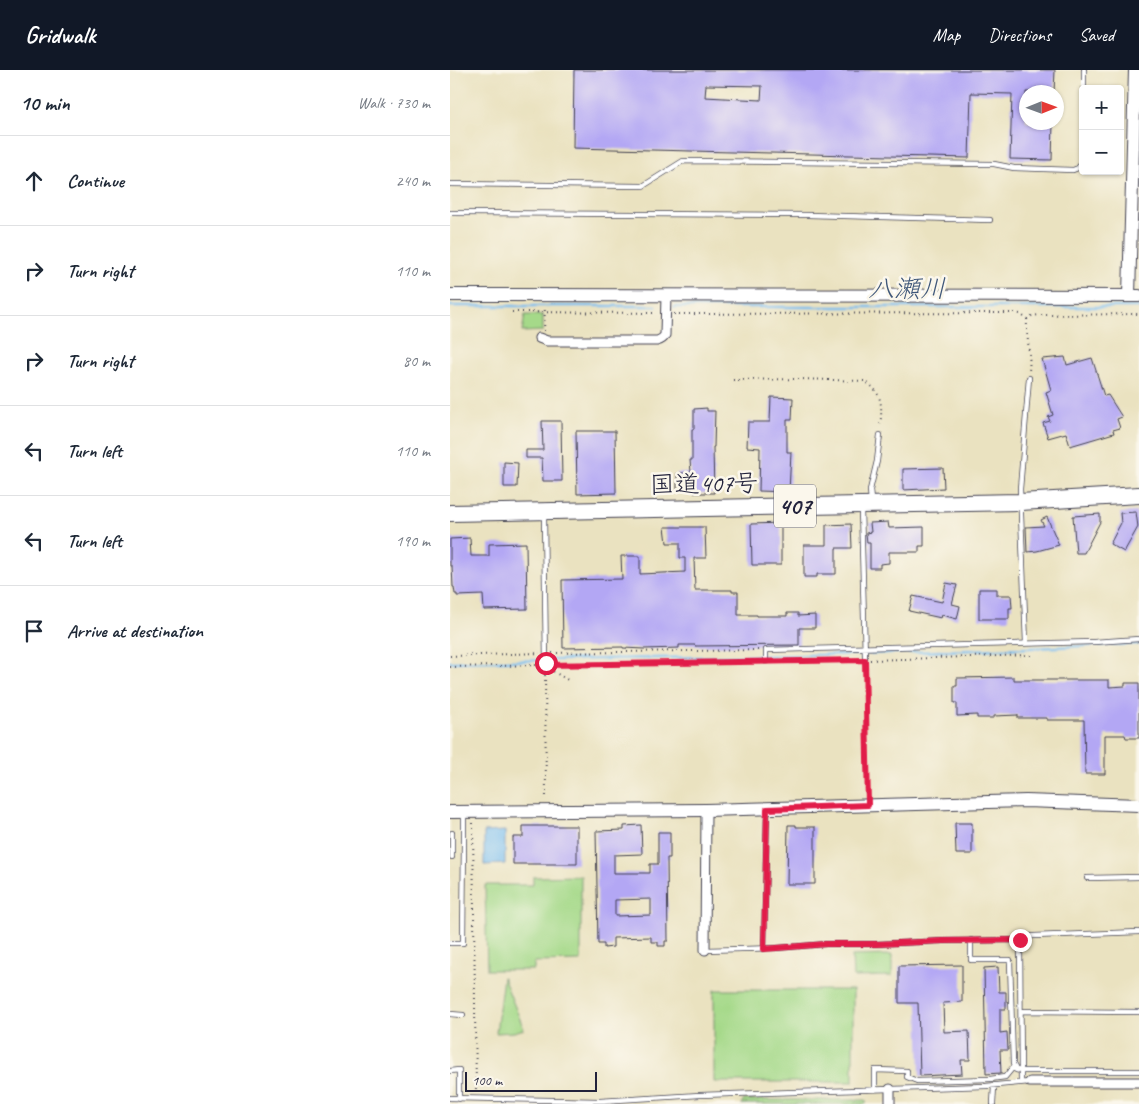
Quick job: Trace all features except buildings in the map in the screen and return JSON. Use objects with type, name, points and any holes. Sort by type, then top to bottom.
[{"type":"highway","name":"国道407号","points":[[450,513],[1020,502],[1139,495]]},
{"type":"street","points":[[450,295],[1134,296],[1135,70]]},
{"type":"street","points":[[541,335],[547,341],[657,341],[664,339],[666,335],[666,295]]},
{"type":"street","points":[[450,812],[468,816],[571,811],[767,809],[1026,801],[1139,805]]},
{"type":"street","points":[[705,950],[706,810]]},
{"type":"street","points":[[1026,1082],[1139,1082]]},
{"type":"street","points":[[890,1089],[890,1104]]},
{"type":"lane","points":[[1084,70],[1084,85]]},
{"type":"lane","points":[[450,184],[643,186],[683,161],[994,164],[1014,168],[1073,170],[1079,167]]},
{"type":"lane","points":[[450,213],[808,215],[990,220]]},
{"type":"lane","points":[[1026,643],[1020,488],[1029,378]]},
{"type":"lane","points":[[865,658],[866,505],[880,435]]},
{"type":"lane","points":[[544,512],[546,664]]},
{"type":"lane","points":[[766,660],[766,650],[865,649],[1139,639]]},
{"type":"lane","points":[[764,949],[767,809]]},
{"type":"lane","points":[[450,943],[463,943],[464,841],[468,816]]},
{"type":"lane","points":[[452,833],[452,857]]},
{"type":"lane","points":[[1087,878],[1139,877]]},
{"type":"lane","points":[[705,950],[764,949],[826,944],[1020,940],[1025,937],[1034,936],[1139,932]]},
{"type":"lane","points":[[971,940],[971,960],[1010,960],[1013,1064],[1016,1070],[1139,1071]]},
{"type":"lane","points":[[450,1098],[460,1100],[600,1101],[700,1095],[994,1086],[1026,1082],[1021,1071],[1020,940]]},
{"type":"lane","points":[[1020,1011],[1139,1012]]},
{"type":"lane","points":[[450,1014],[463,1014]]},
{"type":"lane","points":[[875,1090],[875,1070],[907,1071],[907,1077],[917,1081],[990,1079],[1005,1077],[1014,1066]]},
{"type":"lane","points":[[450,1070],[459,1070],[460,1100]]},
{"type":"lane","points":[[993,1104],[994,1086]]},
{"type":"path","points":[[541,335],[544,311]]},
{"type":"path","points":[[512,312],[666,314],[1015,313],[1027,319]]},
{"type":"path","points":[[1027,319],[1040,315],[1139,314]]},
{"type":"path","points":[[1027,319],[1030,361],[1029,378]]},
{"type":"path","points":[[733,380],[799,379],[864,381],[872,386],[880,398],[880,435]]},
{"type":"path","points":[[450,656],[766,650]]},
{"type":"path","points":[[450,667],[1032,655]]},
{"type":"path","points":[[865,658],[868,805]]},
{"type":"path","points":[[546,664],[548,669],[568,680]]},
{"type":"path","points":[[546,664],[547,805]]},
{"type":"path","points":[[468,816],[476,1099]]},
{"type":"green space","points":[[525,315],[543,315],[543,331],[522,332]]},
{"type":"green space","points":[[581,876],[581,961],[534,962],[534,970],[487,970],[485,885],[533,885],[533,877]]},
{"type":"green space","points":[[892,955],[892,976],[853,977],[852,956]]},
{"type":"green space","points":[[503,977],[524,1029],[514,1032],[496,1033]]},
{"type":"green space","points":[[714,990],[853,990],[853,1082],[714,1082]]},
{"type":"green space","points":[[744,1100],[866,1100],[866,1104],[741,1104]]},
{"type":"water","points":[[505,831],[505,864],[484,865],[484,832]]},
{"type":"waterway","name":"八瀬川","points":[[450,306],[656,306]]},
{"type":"waterway","name":"八瀬川","points":[[674,307],[1139,307]]},
{"type":"waterway","points":[[450,662],[861,654],[1139,644]]},
{"type":"route","points":[[546,663],[546,665],[865,660],[868,805],[767,809],[764,949],[826,944],[1020,940]]}]
